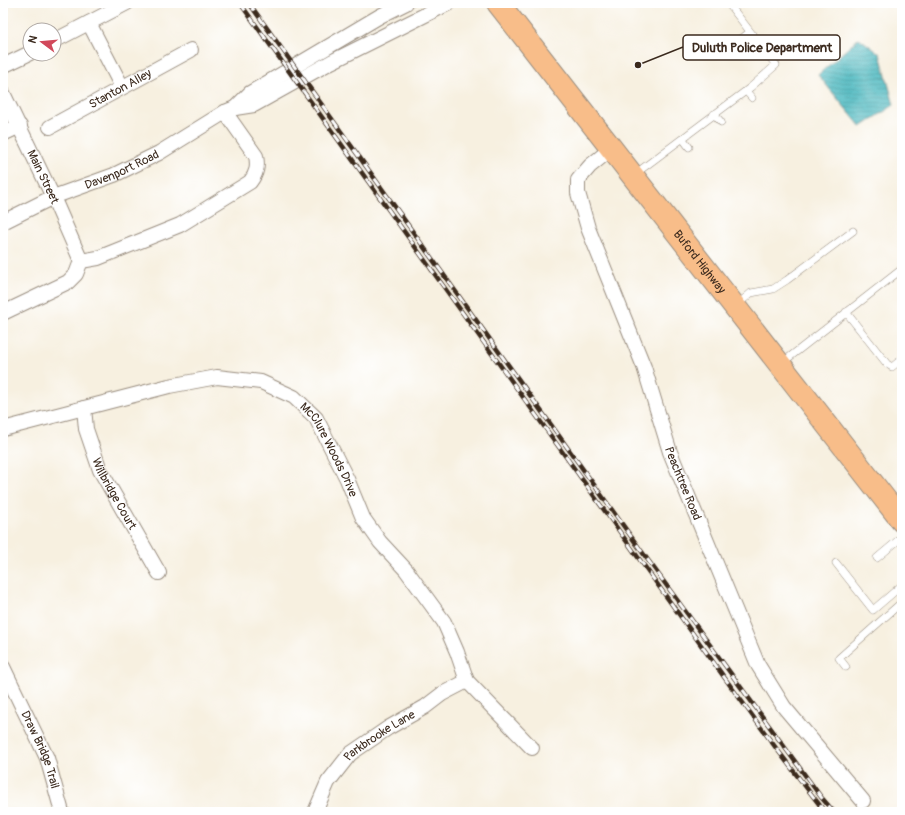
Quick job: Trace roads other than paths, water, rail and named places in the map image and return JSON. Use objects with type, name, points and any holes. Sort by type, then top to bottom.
[{"type":"main road","name":"Buford Highway","points":[[498,3],[902,521]]},
{"type":"street","points":[[62,37],[127,3]]},
{"type":"street","name":"Davenport Road","points":[[3,222],[53,197],[114,175],[152,156],[230,110],[250,93],[380,16],[406,3]]},
{"type":"street","name":"Davenport Road","points":[[230,110],[254,105],[331,62],[449,3]]},
{"type":"street","points":[[89,23],[122,87]]},
{"type":"street","name":"Stanton Alley","points":[[50,127],[191,50]]},
{"type":"street","points":[[3,66],[22,57]]},
{"type":"street","name":"Main Street","points":[[3,93],[53,197],[81,261]]},
{"type":"street","points":[[3,313],[68,282],[76,274],[81,261],[98,258],[180,225],[250,182],[256,174],[258,164],[256,156],[230,110]]},
{"type":"street","points":[[3,134],[20,126]]},
{"type":"street","name":"Peachtree Road","points":[[612,148],[590,166],[578,180],[578,193],[588,228],[644,367],[670,452],[758,665],[784,708],[863,801]]},
{"type":"street","name":"McClure Woods Drive","points":[[3,429],[169,386],[217,377],[261,382],[294,397],[316,418],[347,479],[364,518],[380,542],[406,570],[444,622],[467,680],[532,748]]},
{"type":"street","name":"Willbridge Court","points":[[84,408],[86,429],[100,470],[159,573]]},
{"type":"street","name":"Draw Bridge Trail","points":[[3,667],[47,758],[62,812]]},
{"type":"street","name":"Parkbrooke Lane","points":[[315,812],[328,782],[350,754],[388,728],[425,707],[442,694],[467,680]]},
{"type":"lane","points":[[633,175],[746,91],[776,65],[728,3]]},
{"type":"lane","points":[[736,42],[750,32]]},
{"type":"lane","points":[[772,69],[778,75]]},
{"type":"lane","points":[[746,91],[752,98]]},
{"type":"lane","points":[[714,114],[721,122]]},
{"type":"lane","points":[[682,139],[689,146]]},
{"type":"lane","points":[[735,306],[751,293],[773,289],[852,231]]},
{"type":"lane","points":[[780,364],[902,269]]},
{"type":"lane","points":[[846,312],[887,364],[892,367],[902,359]]},
{"type":"lane","points":[[878,558],[902,537]]},
{"type":"lane","points":[[836,562],[872,610],[901,586]]},
{"type":"lane","points":[[846,667],[839,658],[902,602]]},
{"type":"water","points":[[859,38],[880,54],[894,105],[861,127],[818,75]]},
{"type":"railway","points":[[240,3],[724,677],[825,812]]},
{"type":"railway","points":[[249,3],[645,556],[821,797],[834,812]]},
{"type":"place","name":"Duluth Police Department","points":[[638,65]]}]
